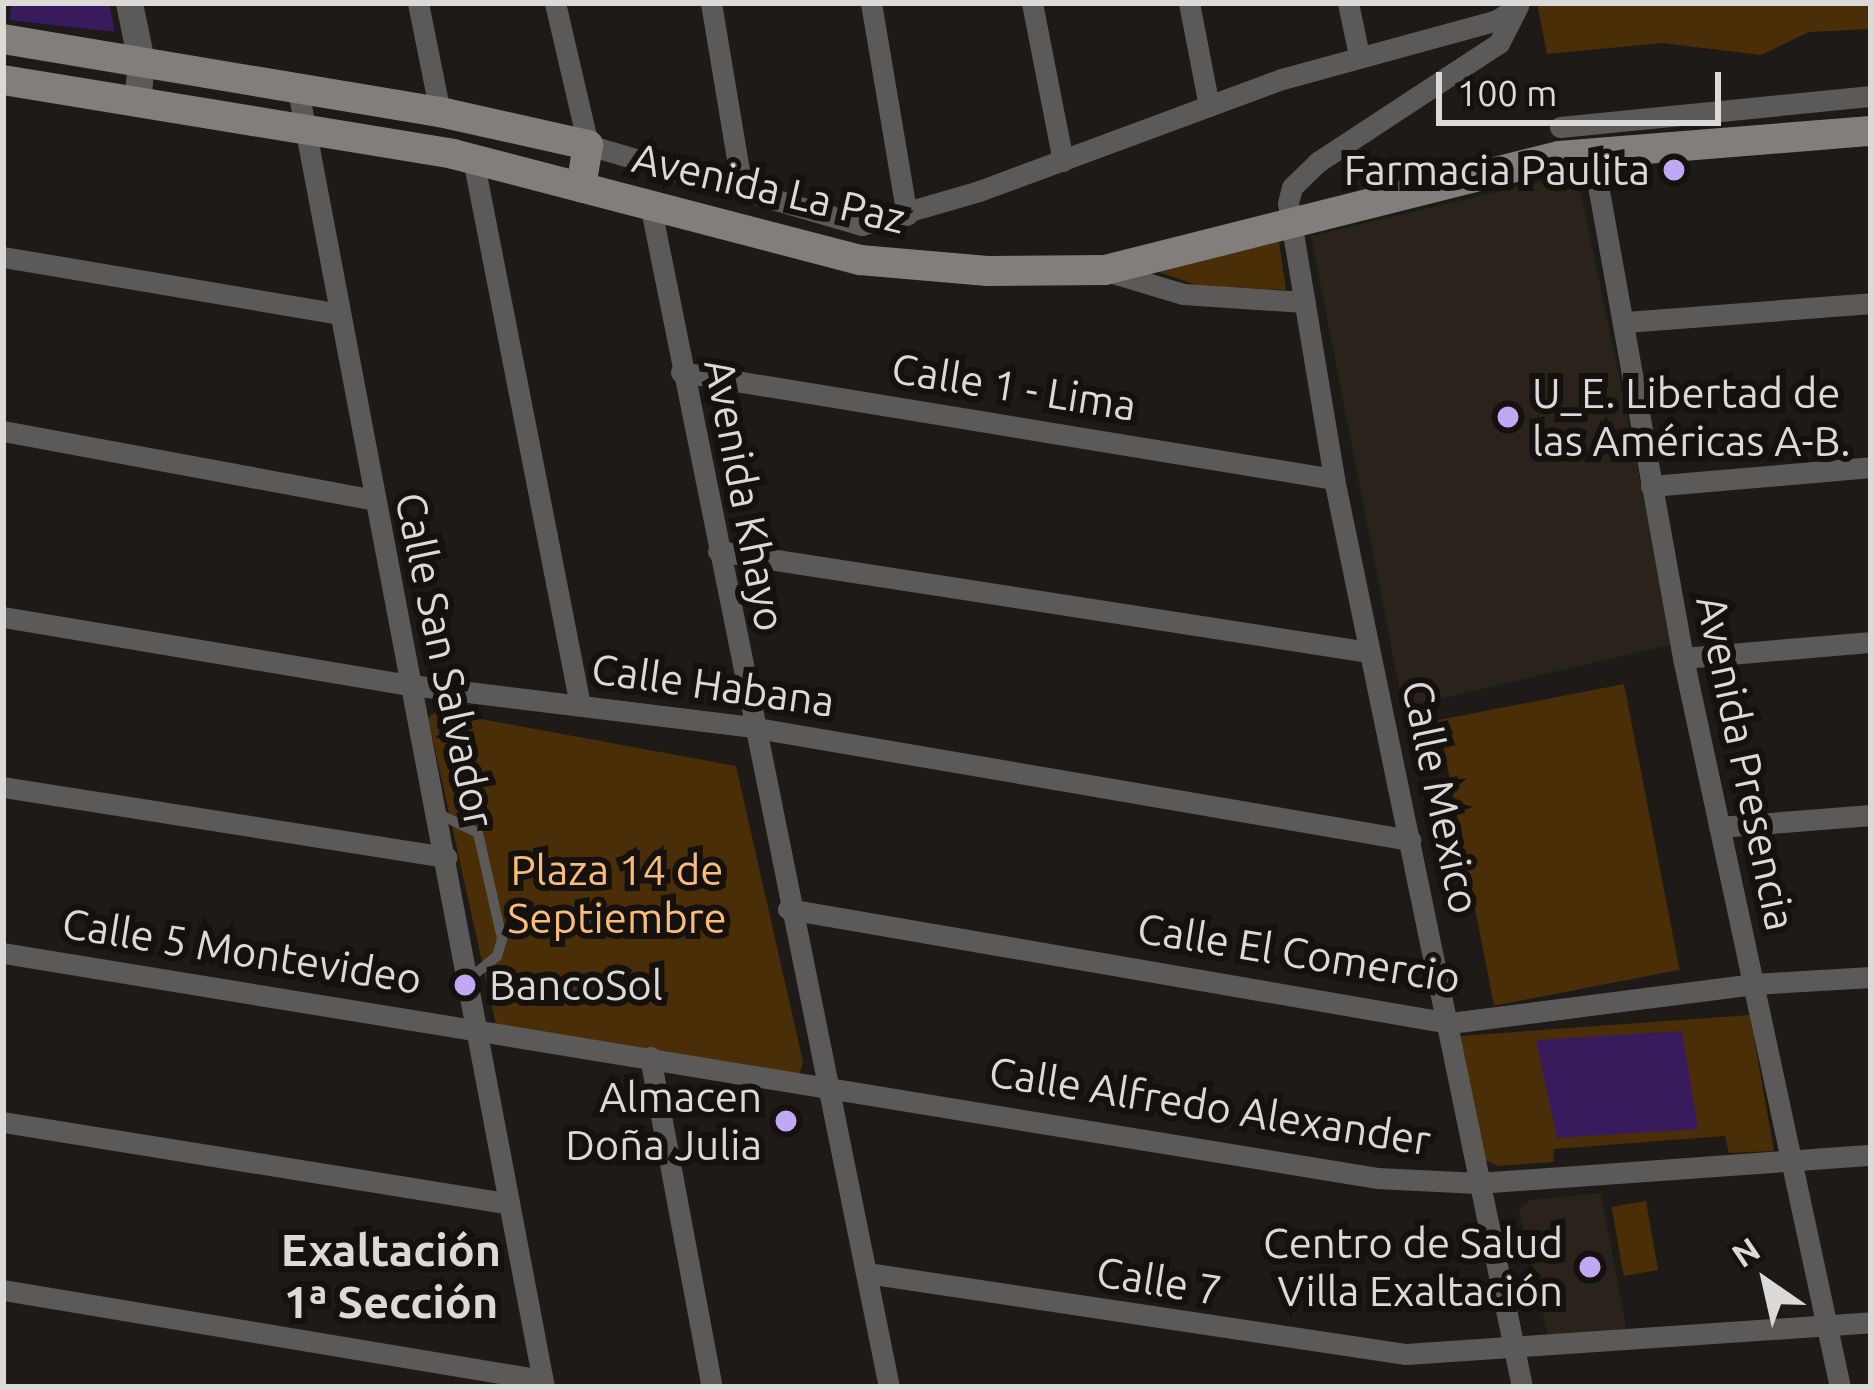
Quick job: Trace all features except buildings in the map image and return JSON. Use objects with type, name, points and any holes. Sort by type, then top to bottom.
[{"type":"main road","name":"Avenida La Paz","points":[[3,39],[440,112],[588,146]]},
{"type":"main road","name":"Avenida La Paz","points":[[3,80],[472,159],[860,260],[1105,271],[1592,152],[1871,131]]},
{"type":"main road","points":[[581,187],[588,146]]},
{"type":"street","points":[[129,3],[141,62],[137,103]]},
{"type":"street","points":[[418,3],[440,112]]},
{"type":"street","points":[[555,3],[588,146]]},
{"type":"street","points":[[711,3],[742,188]]},
{"type":"street","points":[[872,3],[907,215]]},
{"type":"street","points":[[1032,3],[1063,161]]},
{"type":"street","points":[[1189,3],[1209,106]]},
{"type":"street","points":[[1348,3],[1360,55]]},
{"type":"street","points":[[1290,223],[1292,187],[1305,174],[1414,92],[1499,43],[1518,5]]},
{"type":"street","name":"Avenida La Paz","points":[[588,146],[862,225],[907,215],[1360,55],[1497,20],[1518,5]]},
{"type":"street","name":"Calle San Salvador","points":[[298,90],[370,499],[447,857],[505,1203],[543,1383]]},
{"type":"street","points":[[1561,127],[1871,97]]},
{"type":"street","name":"Avenida Presencia","points":[[1592,152],[1626,322],[1682,658],[1840,1387]]},
{"type":"street","points":[[472,159],[580,705]]},
{"type":"street","name":"Avenida Khayo","points":[[650,204],[751,727],[889,1387]]},
{"type":"street","name":"Calle Mexico","points":[[1290,223],[1334,479],[1522,1387]]},
{"type":"street","points":[[3,257],[339,314]]},
{"type":"street","points":[[1105,271],[1183,294],[1305,302]]},
{"type":"street","points":[[1626,322],[1871,303]]},
{"type":"street","name":"Calle 1 - Lima","points":[[681,372],[1334,479]]},
{"type":"street","points":[[3,431],[370,499]]},
{"type":"street","points":[[1651,486],[1871,467]]},
{"type":"street","points":[[718,550],[1369,652]]},
{"type":"street","name":"Calle Habana","points":[[3,616],[411,685],[751,727],[1410,840]]},
{"type":"street","points":[[1682,658],[1871,642]]},
{"type":"street","points":[[3,788],[447,857]]},
{"type":"street","points":[[1719,827],[1871,814]]},
{"type":"street","name":"Calle El Comercio","points":[[788,909],[1450,1023],[1753,984],[1871,977]]},
{"type":"street","name":"Calle 5 Montevideo","points":[[3,953],[825,1083]]},
{"type":"street","points":[[650,1058],[712,1387]]},
{"type":"street","name":"Calle Alfredo Alexander","points":[[825,1083],[1378,1178],[1478,1183],[1871,1155]]},
{"type":"street","points":[[3,1122],[505,1203]]},
{"type":"street","name":"Calle 7","points":[[867,1274],[1338,1349],[1514,1351],[1871,1322]]},
{"type":"street","points":[[3,1290],[543,1383]]},
{"type":"lane","points":[[438,814],[478,833],[502,939],[497,956],[470,978]]},
{"type":"shaded area","points":[[1577,173],[1674,644],[1409,706],[1402,702],[1311,236]]},
{"type":"shaded area","points":[[1601,1193],[1627,1332],[1549,1340],[1519,1210],[1530,1200]]},
{"type":"green space","points":[[1537,3],[1871,3],[1871,29],[1809,32],[1761,55],[1662,43],[1547,54]]},
{"type":"green space","points":[[1279,242],[1286,290],[1199,286],[1156,271]]},
{"type":"green space","points":[[1624,684],[1680,970],[1494,1006],[1438,720]]},
{"type":"green space","name":"Plaza 14 de Septiembre","points":[[437,711],[736,766],[803,1062],[799,1075],[496,1025],[428,718]]},
{"type":"green space","points":[[1750,1015],[1774,1151],[1729,1153],[1725,1136],[1554,1149],[1553,1162],[1498,1166],[1483,1159],[1460,1036]]},
{"type":"green space","points":[[1646,1201],[1658,1270],[1624,1276],[1612,1207]]},
{"type":"place","name":"Farmacia Paulita","points":[[1674,170]]},
{"type":"place","name":"U_E. Libertad de las Américas A-B.","points":[[1508,417]]},
{"type":"place","name":"BancoSol","points":[[465,985]]},
{"type":"place","name":"Almacen Doña Julia","points":[[786,1121]]},
{"type":"place","name":"Centro de Salud Villa Exaltación","points":[[1590,1267]]},
{"type":"district","name":"Exaltación 1ª Sección","points":[[391,1276]]}]
